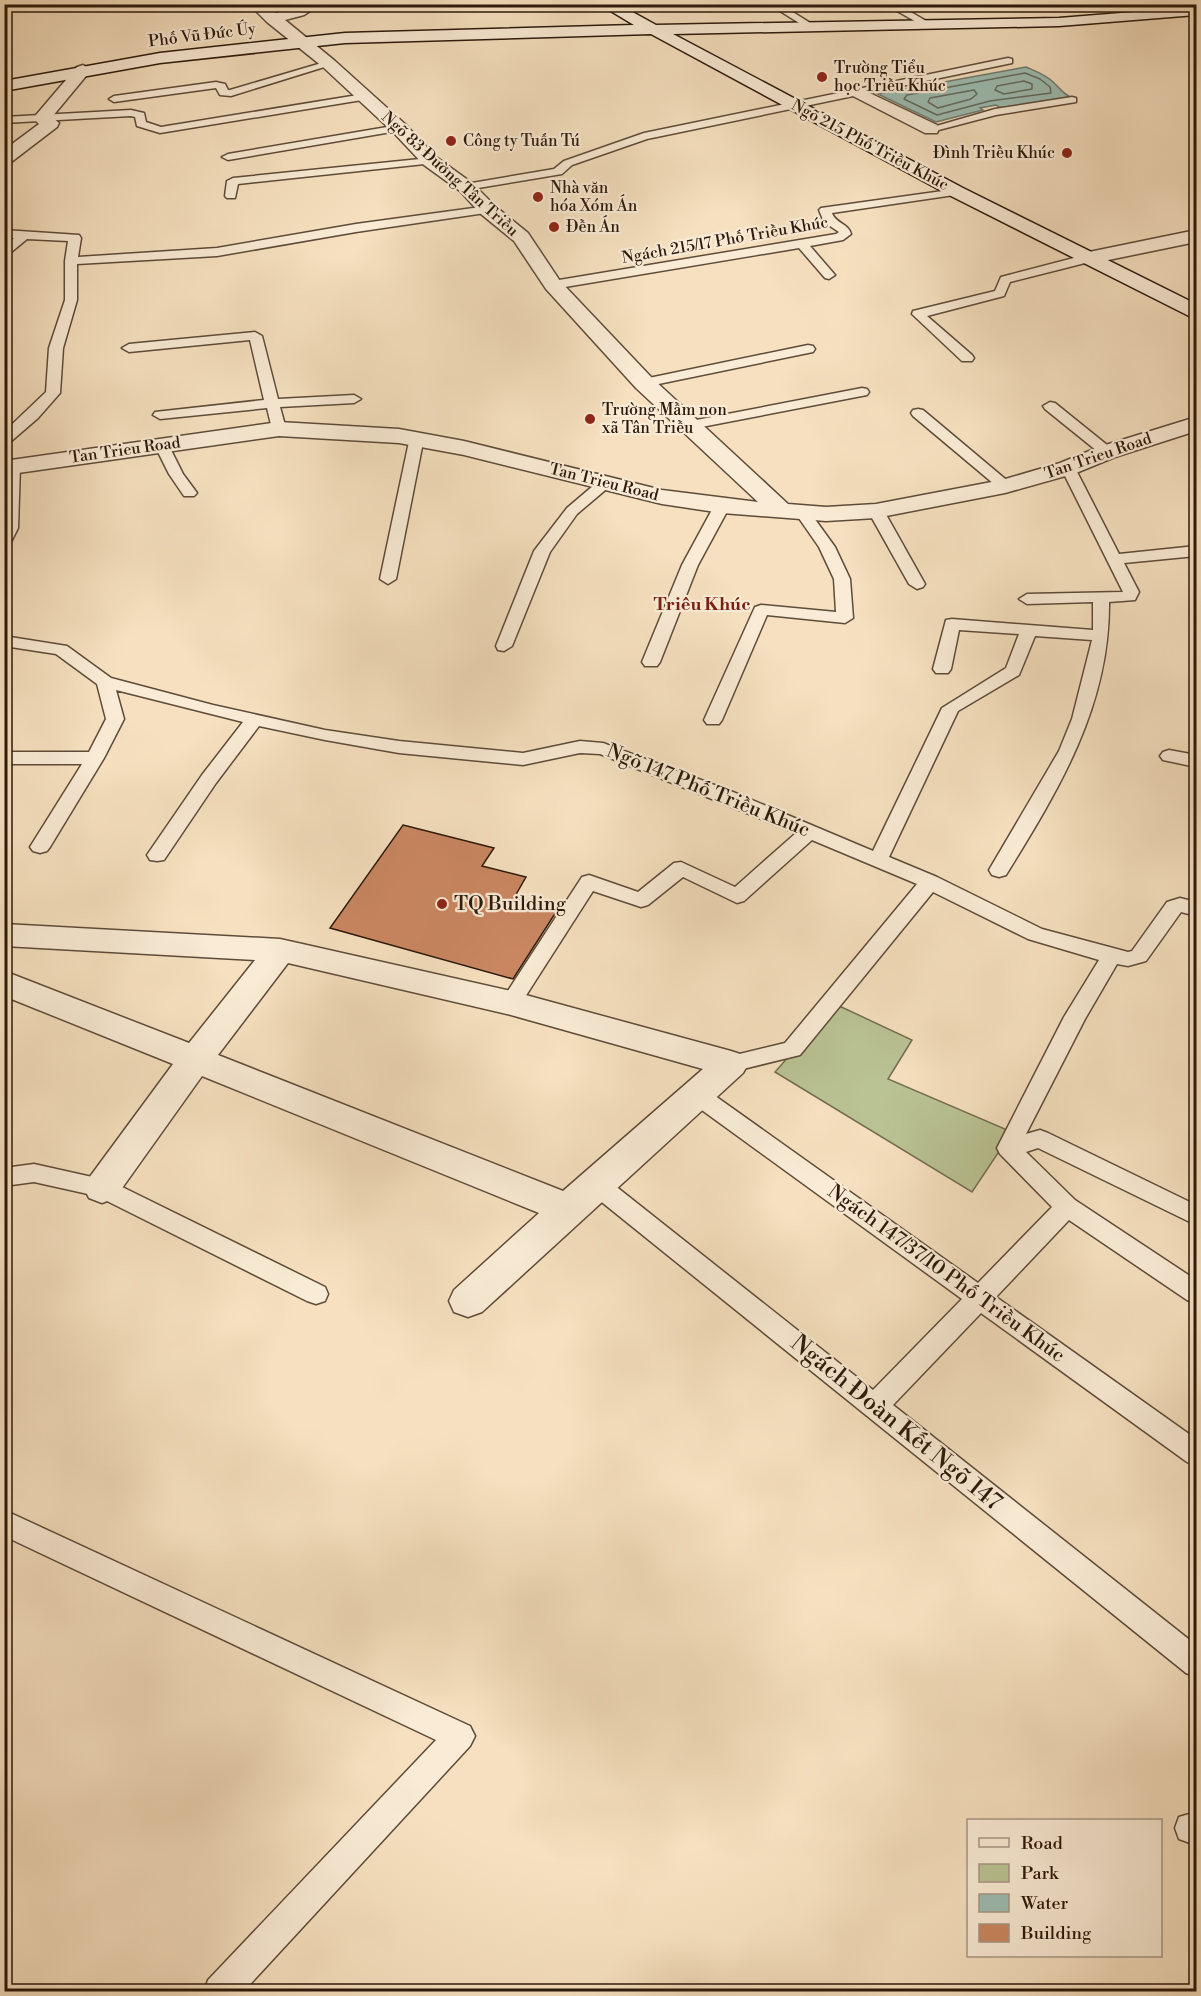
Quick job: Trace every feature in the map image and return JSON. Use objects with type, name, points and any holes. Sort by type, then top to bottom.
[{"type":"street","name":"Ngõ 83 Đường Tân Triều","points":[[256,4],[329,64],[399,128],[430,161],[466,187],[488,210],[521,237],[553,285],[644,383],[782,510]]},
{"type":"street","points":[[272,19],[299,12],[314,4]]},
{"type":"street","name":"Ngõ 215 Phố Triều Khúc","points":[[606,4],[957,192],[1197,312]]},
{"type":"street","name":"Phố Vũ Đức Úy","points":[[4,86],[160,58],[345,38],[510,32],[1059,22],[1197,11]]},
{"type":"street","points":[[4,159],[12,147],[51,123],[42,118],[83,70]]},
{"type":"street","points":[[857,92],[931,129]]},
{"type":"street","points":[[1089,258],[1197,236]]},
{"type":"street","name":"Tan Trieu Road","points":[[9,467],[279,429],[417,437],[662,497],[722,506],[782,510],[804,514],[876,511],[1005,486],[1068,468],[1107,452],[1197,424]]},
{"type":"street","points":[[4,935],[280,950],[511,1003],[731,1064]]},
{"type":"street","points":[[102,1188],[195,1060],[280,950]]},
{"type":"street","points":[[4,984],[568,1209]]},
{"type":"street","points":[[468,1300],[731,1064]]},
{"type":"lane","points":[[773,4],[810,26]]},
{"type":"lane","points":[[889,4],[928,25]]},
{"type":"lane","points":[[466,187],[558,172],[568,163],[644,136],[1008,61]]},
{"type":"lane","points":[[114,99],[216,85],[221,86],[224,93],[231,93],[329,64]]},
{"type":"lane","points":[[4,120],[131,113],[140,115],[141,124],[144,127],[160,130],[364,97]]},
{"type":"lane","points":[[931,129],[995,112],[1072,100]]},
{"type":"lane","points":[[228,157],[399,128]]},
{"type":"lane","points":[[231,196],[233,181],[430,161]]},
{"type":"lane","name":"Ngách 215/17 Phố Triều Khúc","points":[[553,285],[803,245],[845,234],[842,227],[828,219],[825,210],[957,192]]},
{"type":"lane","points":[[71,261],[217,252],[357,228],[488,210]]},
{"type":"lane","points":[[4,234],[75,238],[71,261],[71,300],[56,348],[53,393],[4,440]]},
{"type":"lane","points":[[4,255],[23,236]]},
{"type":"lane","points":[[803,245],[829,275]]},
{"type":"lane","points":[[966,358],[918,314],[1000,293],[1005,280],[1089,258]]},
{"type":"lane","points":[[129,348],[255,336],[279,429]]},
{"type":"lane","points":[[644,383],[808,349]]},
{"type":"lane","points":[[691,425],[862,392]]},
{"type":"lane","points":[[160,415],[273,403],[354,399]]},
{"type":"lane","points":[[1050,406],[1107,452]]},
{"type":"lane","points":[[918,413],[1005,486]]},
{"type":"lane","points":[[388,579],[417,437]]},
{"type":"lane","points":[[161,444],[189,493]]},
{"type":"lane","points":[[6,533],[9,467]]},
{"type":"lane","points":[[1027,599],[1130,597],[1129,588],[1068,468]]},
{"type":"lane","points":[[504,646],[542,551],[572,511],[605,483]]},
{"type":"lane","points":[[651,662],[690,565],[722,506]]},
{"type":"lane","points":[[876,511],[917,584]]},
{"type":"lane","points":[[713,720],[761,610],[845,618],[842,579],[827,547],[804,514]]},
{"type":"lane","points":[[1114,559],[1197,551]]},
{"type":"lane","points":[[999,870],[1068,751],[1082,719],[1101,636],[1101,597]]},
{"type":"lane","points":[[942,669],[952,624],[1101,636]]},
{"type":"lane","points":[[878,860],[951,708],[1013,671],[1029,630]]},
{"type":"lane","points":[[4,641],[61,650],[105,682],[115,719],[95,758],[40,847]]},
{"type":"lane","name":"Ngõ 147 Phố Triều Khúc","points":[[105,682],[325,735],[389,745],[532,759],[569,749],[592,746],[624,756],[810,831],[930,882],[1025,930],[1112,956],[1128,958],[1138,956],[1174,907],[1180,905],[1197,909]]},
{"type":"lane","points":[[157,855],[208,779],[255,719]]},
{"type":"lane","points":[[1169,756],[1197,761]]},
{"type":"lane","points":[[4,778],[10,758],[95,758]]},
{"type":"lane","points":[[511,1003],[589,882],[641,900],[681,868],[737,896],[810,831]]},
{"type":"lane","points":[[731,1064],[792,1049],[930,882]]},
{"type":"lane","points":[[1008,1148],[1075,1017],[1112,956]]},
{"type":"lane","name":"Ngách 147/37/10 Phố Triều Khúc","points":[[696,1094],[1197,1454]]},
{"type":"lane","points":[[1008,1148],[1040,1139],[1197,1216]]},
{"type":"lane","points":[[1008,1148],[1067,1207],[1197,1293]]},
{"type":"lane","points":[[4,1163],[34,1173],[102,1188],[316,1294]]},
{"type":"lane","points":[[4,1178],[34,1173]]},
{"type":"lane","name":"Ngách Đoàn Kết Ngõ 147","points":[[596,1184],[1197,1663]]},
{"type":"lane","points":[[875,1406],[1067,1207]]},
{"type":"lane","points":[[4,1522],[460,1736],[220,1992]]},
{"type":"green space","points":[[835,1004],[912,1040],[888,1079],[1012,1132],[972,1192],[775,1072]]},
{"type":"water","points":[[1026,67],[1049,79],[1070,97],[1001,108],[996,105],[936,122],[878,94]]},
{"type":"building","name":"TQ Building","points":[[403,825],[494,848],[482,866],[526,877],[514,898],[558,909],[513,979],[330,928]]},
{"type":"place","name":"Trường Tiểu học Triều Khúc","points":[[822,77]]},
{"type":"place","name":"Công ty Tuấn Tú","points":[[451,141]]},
{"type":"place","name":"Đình Triều Khúc","points":[[1067,153]]},
{"type":"place","name":"Nhà văn hóa Xóm Án","points":[[538,197]]},
{"type":"place","name":"Đền Án","points":[[554,227]]},
{"type":"place","name":"Trường Mầm non xã Tân Triều","points":[[590,419]]},
{"type":"place","name":"TQ Building","points":[[442,904]]},
{"type":"district","name":"Triêu Khúc","points":[[702,604]]}]
